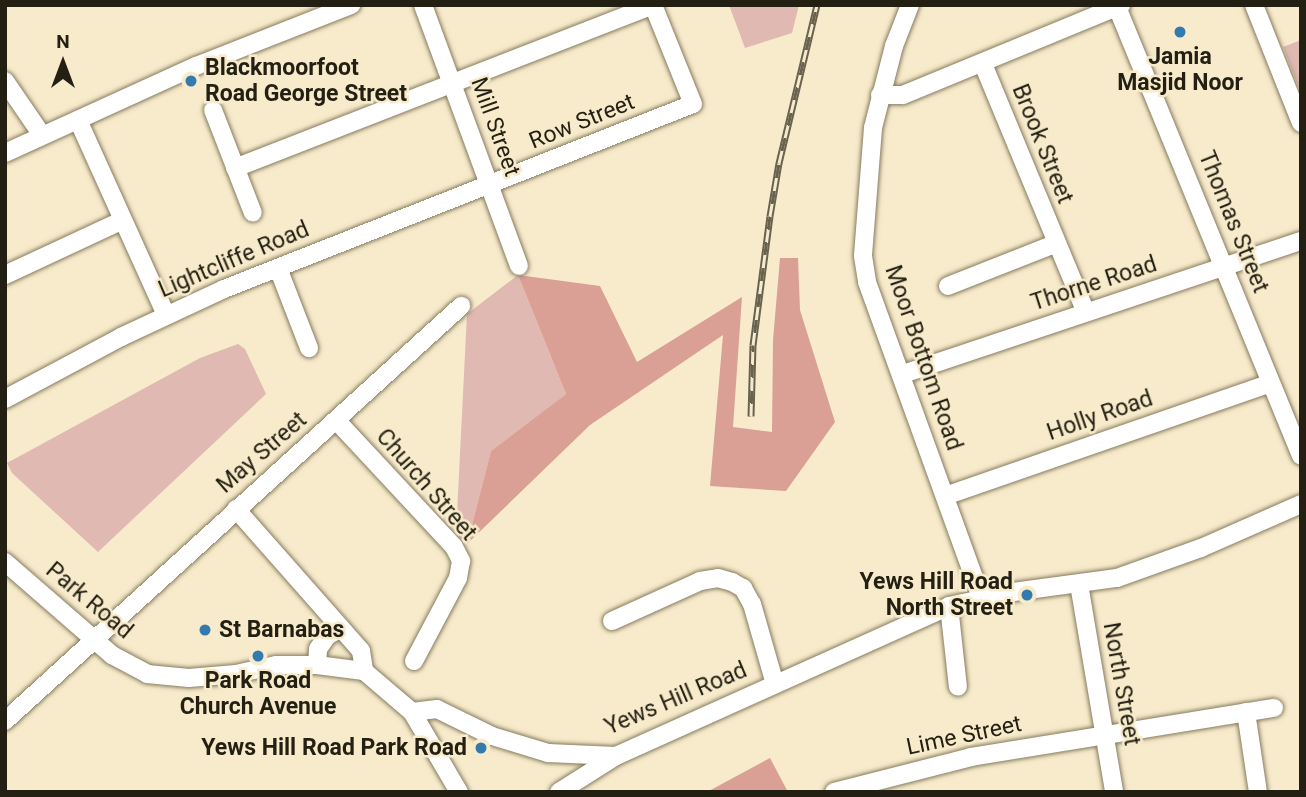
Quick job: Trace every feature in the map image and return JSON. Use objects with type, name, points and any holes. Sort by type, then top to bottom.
[{"type":"street","points":[[5,153],[196,66],[351,5]]},
{"type":"street","name":"Mill Street","points":[[424,5],[519,266]]},
{"type":"street","points":[[235,168],[452,83],[616,12],[652,5]]},
{"type":"street","name":"Row Street","points":[[490,184],[693,104],[652,5]]},
{"type":"street","name":"Moor Bottom Road","points":[[910,5],[880,95],[873,128],[863,256],[867,282],[903,374],[982,599]]},
{"type":"street","points":[[1254,5],[1301,123]]},
{"type":"street","points":[[880,95],[903,96],[1119,6]]},
{"type":"street","name":"Thomas Street","points":[[1119,6],[1301,456]]},
{"type":"street","name":"Brook Street","points":[[983,64],[1086,313]]},
{"type":"street","points":[[5,81],[42,135]]},
{"type":"street","points":[[213,110],[253,213]]},
{"type":"street","points":[[78,120],[166,315]]},
{"type":"street","name":"Lightcliffe Road","points":[[5,399],[166,315],[490,184]]},
{"type":"street","points":[[5,275],[123,220]]},
{"type":"street","name":"Thorne Road","points":[[903,374],[1301,241]]},
{"type":"street","points":[[948,285],[1057,243]]},
{"type":"street","points":[[278,268],[309,348]]},
{"type":"street","name":"May Street","points":[[5,721],[461,306]]},
{"type":"street","name":"Holly Road","points":[[945,496],[1271,383]]},
{"type":"street","name":"Church Street","points":[[336,421],[454,547],[461,561],[458,578],[414,661]]},
{"type":"street","name":"Yews Hill Road","points":[[412,712],[437,709],[492,736],[548,753],[616,756],[948,606],[1013,592],[1117,578],[1156,566],[1301,504]]},
{"type":"street","points":[[236,509],[361,651],[364,671],[412,712],[459,792]]},
{"type":"street","name":"Park Road","points":[[5,562],[112,655],[148,674],[189,678],[236,674],[276,665],[317,665],[364,671]]},
{"type":"street","points":[[612,621],[701,581],[718,578],[732,582],[743,588],[752,604],[775,684]]},
{"type":"street","name":"North Street","points":[[1079,584],[1114,792]]},
{"type":"street","points":[[948,606],[958,687]]},
{"type":"street","points":[[317,665],[318,649],[327,636],[341,628]]},
{"type":"street","name":"Lime Street","points":[[836,791],[971,757],[1274,708]]},
{"type":"street","points":[[1246,712],[1258,792]]},
{"type":"street","points":[[559,792],[616,756]]},
{"type":"shaded area","points":[[729,5],[799,5],[792,33],[745,48]]},
{"type":"shaded area","points":[[1301,40],[1301,93],[1283,47]]},
{"type":"shaded area","points":[[780,258],[798,258],[800,310],[835,422],[786,491],[710,486],[723,335],[590,425],[467,544],[491,451],[566,394],[518,275],[600,286],[637,362],[742,297],[733,427],[772,432],[773,340]]},
{"type":"shaded area","points":[[518,275],[566,394],[491,451],[467,544],[456,534],[467,314]]},
{"type":"shaded area","points":[[238,344],[245,349],[266,394],[98,552],[12,473],[7,463],[200,358]]},
{"type":"shaded area","points":[[770,758],[788,792],[707,792]]},
{"type":"railway","points":[[751,416],[753,345],[770,216],[779,163],[817,5]]},
{"type":"place","name":"Jamia Masjid Noor","points":[[1180,32]]},
{"type":"place","name":"Blackmoorfoot Road George Street","points":[[191,81]]},
{"type":"place","name":"Yews Hill Road North Street","points":[[1027,595]]},
{"type":"place","name":"St Barnabas","points":[[205,630]]},
{"type":"place","name":"Park Road Church Avenue","points":[[258,656]]},
{"type":"place","name":"Yews Hill Road Park Road","points":[[481,748]]}]
